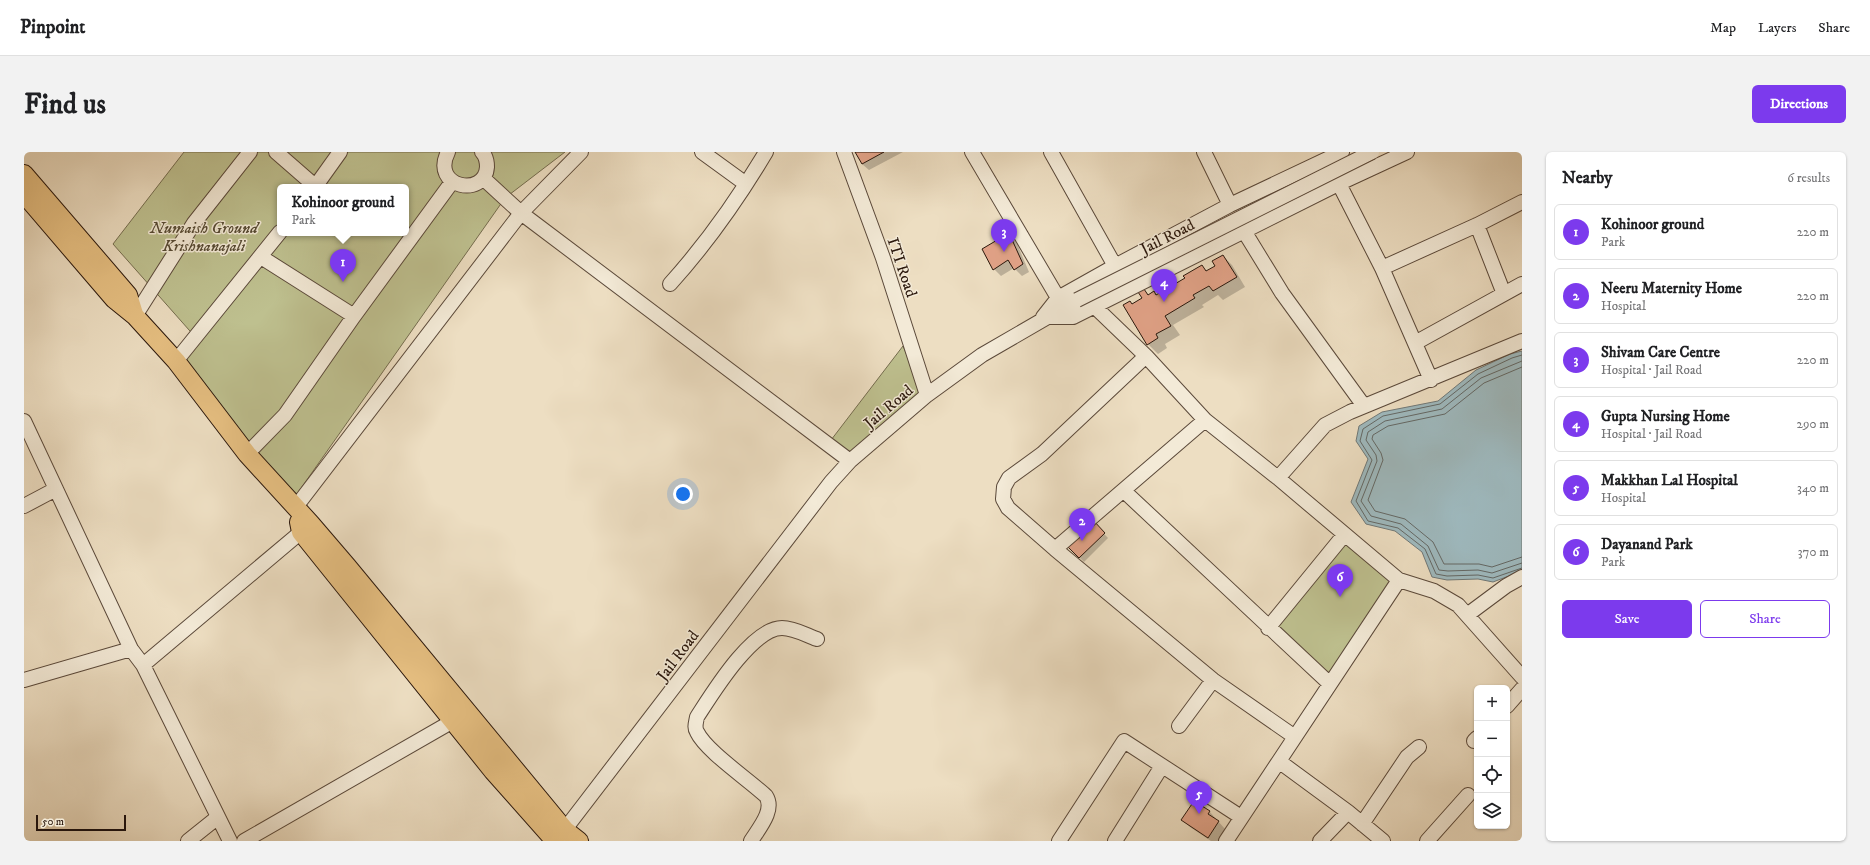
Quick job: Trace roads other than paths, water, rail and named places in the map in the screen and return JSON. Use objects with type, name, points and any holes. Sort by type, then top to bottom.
[{"type":"main road","points":[[24,174],[128,295],[135,316]]},
{"type":"main road","points":[[24,194],[114,299],[135,316],[176,360],[247,454],[346,566],[564,838]]},
{"type":"main road","points":[[295,508],[301,532],[493,771],[564,838]]},
{"type":"street","points":[[135,316],[194,224],[250,152]]},
{"type":"street","points":[[276,152],[313,184]]},
{"type":"street","points":[[316,184],[340,152]]},
{"type":"street","points":[[448,152],[444,159],[444,168],[447,176],[452,182],[460,186],[468,186],[483,178],[487,162],[482,152]]},
{"type":"street","points":[[295,508],[521,213],[581,152]]},
{"type":"street","points":[[702,152],[746,184]]},
{"type":"street","points":[[670,284],[693,259],[732,207],[766,152]]},
{"type":"street","name":"ITI Road","points":[[844,152],[883,258],[927,395]]},
{"type":"street","points":[[972,152],[1058,298]]},
{"type":"street","points":[[1051,152],[1115,266]]},
{"type":"street","points":[[1204,152],[1230,205]]},
{"type":"street","points":[[1043,320],[1058,298],[1230,205],[1326,156],[1342,152]]},
{"type":"street","name":"Jail Road","points":[[564,838],[831,482],[850,461],[927,395],[982,356],[1077,300],[1372,152]]},
{"type":"street","points":[[1043,320],[1073,317],[1338,184],[1407,152]]},
{"type":"street","points":[[1326,156],[1338,184],[1382,268],[1431,380]]},
{"type":"street","points":[[483,178],[521,213],[850,461]]},
{"type":"street","points":[[247,454],[285,415],[354,316],[452,182]]},
{"type":"street","points":[[1382,268],[1477,225],[1522,202]]},
{"type":"street","points":[[1477,225],[1504,294]]},
{"type":"street","points":[[1244,231],[1282,293],[1364,406]]},
{"type":"street","points":[[176,360],[277,236]]},
{"type":"street","points":[[261,257],[354,316]]},
{"type":"street","points":[[1415,343],[1522,284]]},
{"type":"street","points":[[1094,306],[1146,356],[1205,420],[1278,478],[1399,580],[1434,591],[1458,605],[1522,677]]},
{"type":"street","points":[[1278,478],[1325,425],[1364,406],[1431,380],[1522,341]]},
{"type":"street","points":[[1146,356],[1042,454],[1009,478],[1004,488],[1003,498],[1008,508],[1054,549],[1213,680],[1295,737]]},
{"type":"street","points":[[1054,549],[1124,491],[1205,420]]},
{"type":"street","points":[[24,421],[131,649],[143,665],[230,841]]},
{"type":"street","points":[[24,506],[56,489]]},
{"type":"street","points":[[1124,491],[1268,628],[1330,684]]},
{"type":"street","points":[[143,665],[301,532]]},
{"type":"street","points":[[1268,628],[1344,535]]},
{"type":"street","points":[[1467,615],[1506,586],[1522,577]]},
{"type":"street","points":[[1226,841],[1280,762],[1399,580]]},
{"type":"street","points":[[751,841],[764,820],[768,809],[769,800],[710,747],[697,733],[695,726],[697,717],[732,665],[760,637],[781,628],[794,630],[817,639]]},
{"type":"street","points":[[24,680],[131,649]]},
{"type":"street","points":[[1179,726],[1213,680]]},
{"type":"street","points":[[1510,703],[1522,690]]},
{"type":"street","points":[[244,841],[453,721]]},
{"type":"street","points":[[1059,841],[1124,741],[1241,817]]},
{"type":"street","points":[[1362,824],[1407,757],[1419,747]]},
{"type":"street","points":[[1280,762],[1348,812],[1384,841]]},
{"type":"street","points":[[1115,841],[1162,766]]},
{"type":"street","points":[[1427,841],[1468,795]]},
{"type":"street","points":[[1320,841],[1348,812]]},
{"type":"street","points":[[188,841],[218,818]]},
{"type":"street","points":[[218,818],[218,841]]},
{"type":"water","points":[[1522,351],[1522,571],[1493,582],[1478,579],[1447,580],[1432,577],[1422,552],[1395,531],[1366,524],[1351,502],[1368,459],[1356,441],[1359,426],[1382,412],[1438,401],[1476,370],[1510,354]]},
{"type":"place","name":"Shivam Care Centre","points":[[1004,252]]},
{"type":"place","name":"Kohinoor ground","points":[[343,282]]},
{"type":"place","name":"Gupta Nursing Home","points":[[1164,302]]},
{"type":"place","name":"Neeru Maternity Home","points":[[1082,541]]},
{"type":"place","name":"Dayanand Park","points":[[1340,597]]},
{"type":"place","name":"Makkhan Lal Hospital","points":[[1199,814]]},
{"type":"park label","name":"Numaish Ground Krishnanajali","points":[[204,236]]}]
